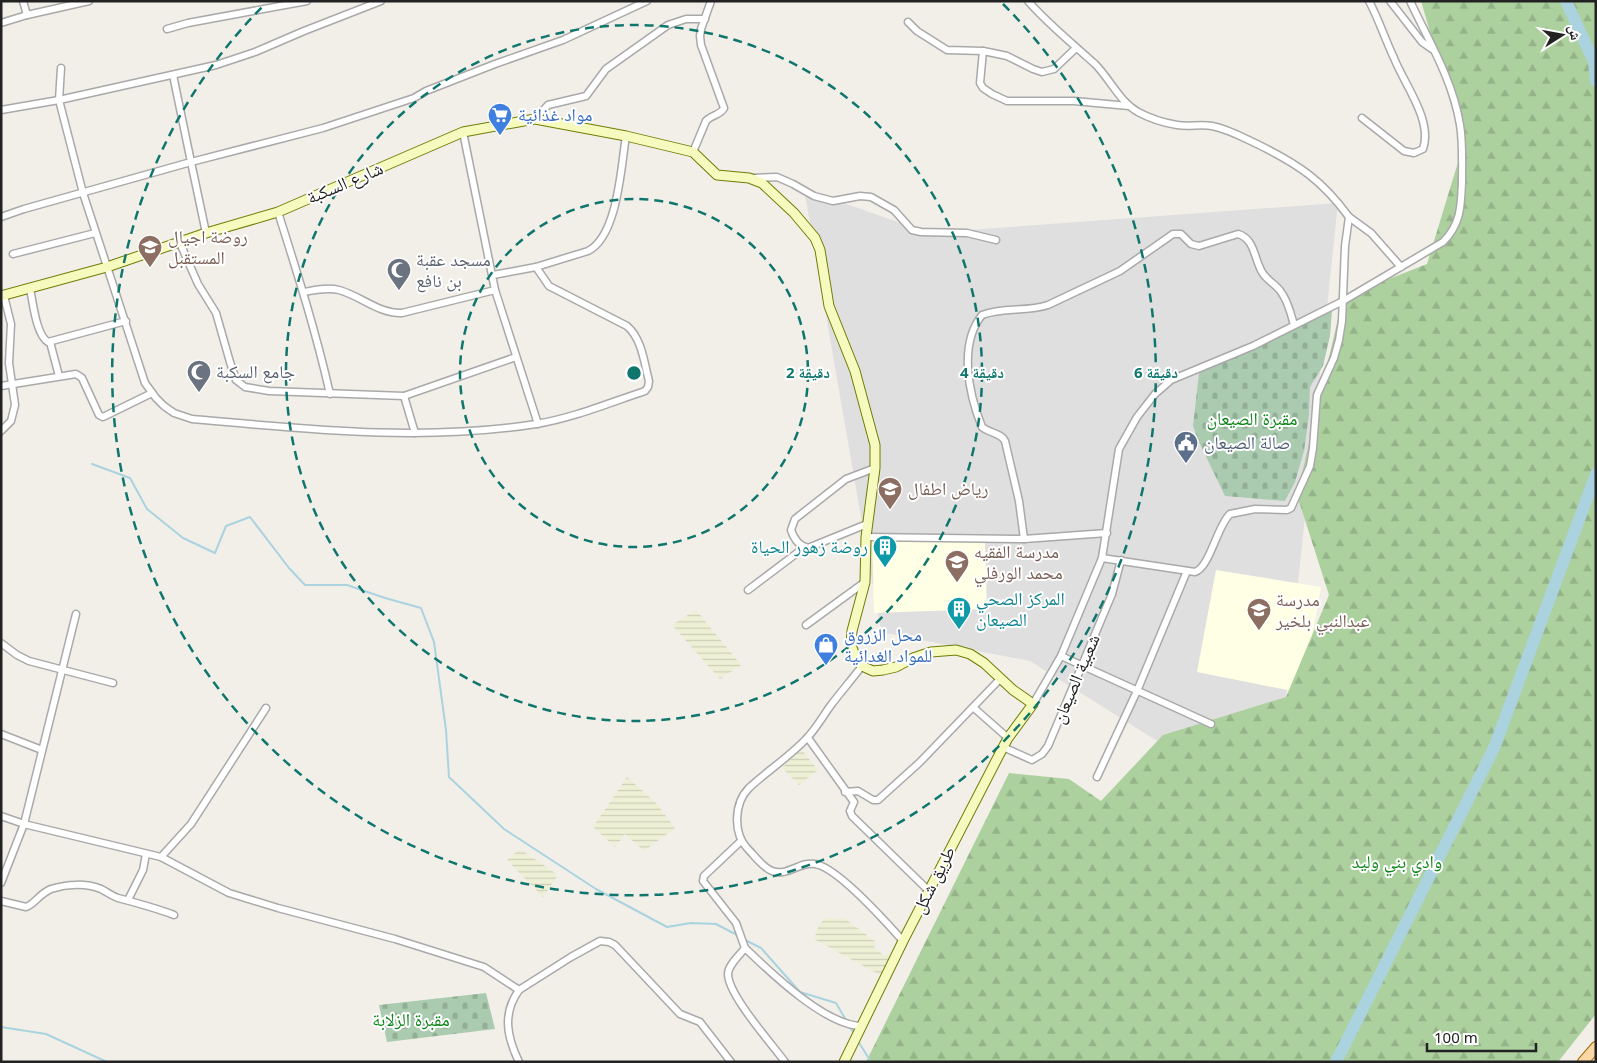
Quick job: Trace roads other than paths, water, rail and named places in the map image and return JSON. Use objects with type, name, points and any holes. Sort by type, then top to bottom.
[{"type":"main road","name":"شارع السكبة","points":[[3,296],[107,267],[206,233],[278,212],[463,132],[535,119],[626,136],[693,152]]},
{"type":"main road","points":[[693,152],[717,174],[749,178],[762,183],[794,213],[815,238],[820,250],[829,306],[855,371],[875,445],[875,468],[866,537],[865,582],[852,630],[851,645],[856,658],[862,666],[872,671],[883,670],[931,652],[956,650],[970,654],[984,663],[1013,690],[1033,704]]},
{"type":"main road","name":"طريق شكل","points":[[844,1062],[903,941],[1003,747],[1033,704]]},
{"type":"main road","points":[[1583,1062],[1596,1047]]},
{"type":"street","points":[[22,1],[28,15]]},
{"type":"street","points":[[1,23],[89,1]]},
{"type":"street","points":[[168,29],[188,23],[308,1]]},
{"type":"street","points":[[1,110],[59,100],[173,75],[237,58],[366,4],[381,1]]},
{"type":"street","points":[[1,217],[24,208],[323,128],[414,98],[426,91],[495,64],[563,40],[647,1]]},
{"type":"street","points":[[693,152],[706,121],[723,111],[724,108],[701,45],[700,36],[711,1]]},
{"type":"street","points":[[1028,1],[1096,65],[1129,106],[1139,113],[1178,125],[1210,126],[1228,130],[1281,156],[1324,187],[1348,217],[1371,233],[1401,267]]},
{"type":"street","points":[[1362,118],[1404,151],[1414,154],[1422,149],[1424,128],[1418,106],[1394,60],[1379,20],[1369,1]]},
{"type":"street","points":[[1390,1],[1422,42],[1433,49]]},
{"type":"street","points":[[1033,704],[1061,656],[1102,558],[1119,449],[1137,417],[1155,394],[1172,380],[1253,346],[1343,301],[1443,242],[1452,233],[1457,224],[1461,201],[1462,159],[1460,125],[1453,96],[1410,1]]},
{"type":"street","points":[[535,119],[548,105],[586,96],[606,69],[668,25],[686,19],[705,19]]},
{"type":"street","points":[[908,22],[947,50],[983,51],[1007,56],[1033,70],[1042,72],[1054,69],[1076,48]]},
{"type":"street","points":[[983,51],[980,83],[983,88],[1007,101],[1074,101],[1129,106]]},
{"type":"street","points":[[61,68],[59,100],[82,194],[95,234],[146,383],[164,406],[174,413],[192,419],[352,432],[471,432],[538,424],[575,415],[645,391],[649,381],[639,342],[634,331],[549,286],[536,267]]},
{"type":"street","points":[[173,75],[206,233]]},
{"type":"street","points":[[463,132],[496,290],[538,424]]},
{"type":"street","points":[[493,275],[536,267],[592,248],[605,233],[613,215],[626,136]]},
{"type":"street","points":[[749,178],[777,177],[814,196],[833,201],[860,196],[872,197],[894,210],[912,230],[921,232],[968,233],[996,240]]},
{"type":"street","points":[[278,212],[304,292],[330,394]]},
{"type":"street","points":[[1102,558],[1195,572],[1203,567],[1221,525],[1230,514],[1254,509],[1287,510],[1291,508],[1310,466],[1316,400],[1334,358],[1342,321],[1348,217]]},
{"type":"street","points":[[13,254],[95,234]]},
{"type":"street","points":[[1024,539],[1019,501],[1005,441],[1001,436],[982,427],[970,383],[967,357],[968,343],[982,315],[1000,310],[1029,309],[1048,305],[1120,271],[1172,234],[1180,234],[1191,244],[1199,246],[1238,234],[1247,238],[1252,245],[1260,269],[1265,278],[1280,291],[1294,325]]},
{"type":"street","points":[[180,243],[198,284],[216,313],[236,380],[240,384],[269,391],[404,396],[516,357]]},
{"type":"street","points":[[30,289],[37,323],[42,337],[46,341],[50,342],[126,321]]},
{"type":"street","points":[[304,292],[328,289],[341,291],[385,312],[402,313],[496,290]]},
{"type":"street","points":[[1,431],[11,422],[15,405],[9,356],[11,324],[3,296]]},
{"type":"street","points":[[50,342],[59,376]]},
{"type":"street","points":[[1,386],[72,373],[80,375],[100,415],[103,416],[152,393]]},
{"type":"street","points":[[404,396],[414,433]]},
{"type":"street","points":[[805,547],[793,535],[792,524],[795,518],[846,479],[875,468]]},
{"type":"street","points":[[748,590],[805,547],[813,547],[867,524]]},
{"type":"street","points":[[866,537],[1024,539],[1107,533]]},
{"type":"street","name":"شعبية الصيعان","points":[[1003,747],[1032,760],[1045,751],[1112,594],[1120,560]]},
{"type":"street","points":[[1098,777],[1137,691],[1187,572]]},
{"type":"street","points":[[806,625],[865,582]]},
{"type":"street","points":[[1,883],[3,871],[24,824],[76,614]]},
{"type":"street","points":[[1,643],[28,661],[112,683]]},
{"type":"street","points":[[1061,656],[1211,724]]},
{"type":"street","points":[[862,666],[808,738],[747,790],[739,810],[737,821],[738,833],[741,841],[770,871],[778,873],[788,871],[808,863],[816,864],[833,872],[869,905],[903,941]]},
{"type":"street","points":[[845,792],[858,791],[873,800],[878,800],[919,763],[1001,678]]},
{"type":"street","points":[[161,857],[191,824],[266,708]]},
{"type":"street","points":[[974,708],[1008,738]]},
{"type":"street","points":[[1,734],[42,750]]},
{"type":"street","points":[[808,738],[854,802],[850,811],[852,816],[929,891]]},
{"type":"street","points":[[1,816],[24,824],[161,857],[229,893],[394,939],[484,967],[519,990]]},
{"type":"street","points":[[741,841],[703,878],[704,885],[736,924],[745,948],[776,978],[824,1013],[852,1026],[862,1026]]},
{"type":"street","points":[[128,900],[143,870],[146,854]]},
{"type":"street","points":[[1,900],[26,907],[30,906],[39,896],[51,890],[75,885],[93,886],[119,898],[174,915]]},
{"type":"street","points":[[519,1062],[510,1039],[508,1024],[509,1009],[519,990],[600,941],[615,945],[680,1014],[700,1022],[730,1062]]},
{"type":"street","points":[[745,948],[729,970],[728,976],[740,1003],[785,1062]]},
{"type":"waterway","name":"وادي بني وليد","points":[[1566,1],[1594,62],[1596,81]]},
{"type":"waterway","points":[[92,464],[130,478],[147,509],[183,538],[215,553],[226,526],[250,517],[289,568],[305,585],[347,585],[421,608],[434,642],[446,730],[449,777],[504,829],[596,889],[667,927],[691,923],[716,924],[739,936]]},
{"type":"waterway","name":"وادي بني وليد","points":[[1336,1062],[1494,748],[1596,474]]},
{"type":"waterway","points":[[743,939],[761,948],[800,992],[836,1003],[846,1020]]},
{"type":"waterway","points":[[849,1026],[855,1035]]},
{"type":"waterway","points":[[1,1027],[46,1034],[107,1062]]},
{"type":"waterway","points":[[858,1041],[871,1062]]},
{"type":"place","name":"مواد غذائية","points":[[500,136]]},
{"type":"place","name":"روضة اجيال المستقبل","points":[[150,268]]},
{"type":"place","name":"مسجد عقبة بن نافع","points":[[399,291]]},
{"type":"place","name":"جامع السكبة","points":[[199,393]]},
{"type":"place","name":"صالة الصيعان","points":[[1186,464]]},
{"type":"place","name":"رياض اطفال","points":[[890,510]]},
{"type":"place","name":"روضة زهور الحياة","points":[[885,568]]},
{"type":"place","name":"مدرسة الفقيه محمد الورفلي","points":[[957,583]]},
{"type":"place","name":"المركز الصحي الصيعان","points":[[959,630]]},
{"type":"place","name":"مدرسة عبدالنبي بلخير","points":[[1259,631]]},
{"type":"place","name":"محل الزروق للمواد الغدائية","points":[[826,666]]},
{"type":"park label","name":"مقبرة الصيعان","points":[[1252,419]]},
{"type":"park label","name":"مقبرة الزلابة","points":[[411,1020]]}]
